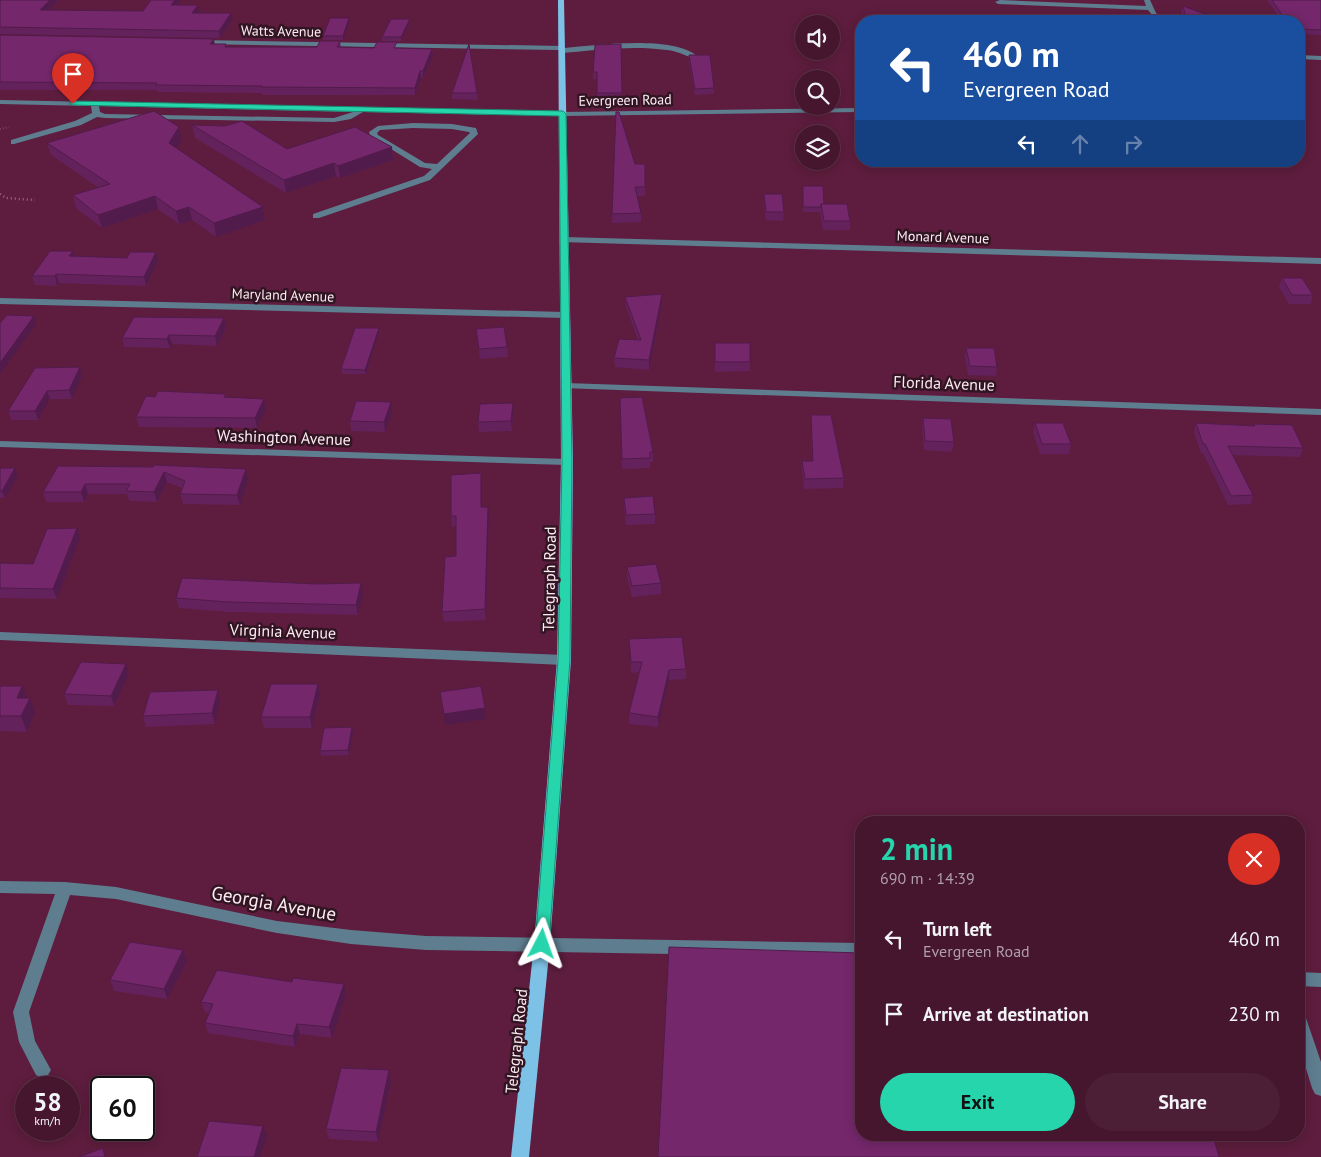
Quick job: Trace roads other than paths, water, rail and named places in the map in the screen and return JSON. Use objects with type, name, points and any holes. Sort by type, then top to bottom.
[{"type":"main road","name":"Telegraph Road","points":[[520,1157],[542,944],[564,660],[567,462],[561,0]]},
{"type":"street","points":[[1147,0],[1149,8],[1155,15]]},
{"type":"street","points":[[998,2],[1149,8]]},
{"type":"street","name":"Watts Avenue","points":[[186,42],[562,49],[612,46],[667,47],[680,49],[693,56]]},
{"type":"street","points":[[1305,57],[1321,58]]},
{"type":"street","name":"Evergreen Road","points":[[0,102],[563,114],[855,110]]},
{"type":"street","points":[[95,104],[96,114]]},
{"type":"street","points":[[14,142],[78,123],[96,114],[114,116],[334,120],[365,110]]},
{"type":"street","points":[[445,126],[455,111]]},
{"type":"street","points":[[316,216],[427,178],[440,167],[474,134],[473,130],[466,128],[445,126],[378,128],[372,132],[374,136],[423,165],[440,167]]},
{"type":"street","name":"Monard Avenue","points":[[564,240],[1321,261]]},
{"type":"street","name":"Maryland Avenue","points":[[0,301],[566,315]]},
{"type":"street","name":"Florida Avenue","points":[[566,386],[1321,412]]},
{"type":"street","name":"Washington Avenue","points":[[0,444],[567,462]]},
{"type":"street","name":"Virginia Avenue","points":[[0,636],[564,660]]},
{"type":"street","name":"Georgia Avenue","points":[[0,887],[65,888],[116,893],[277,927],[351,937],[426,943],[855,950]]},
{"type":"street","points":[[42,1070],[27,1042],[21,1012],[65,888]]},
{"type":"street","points":[[1305,979],[1321,980]]},
{"type":"street","points":[[1305,1039],[1321,1088]]}]
